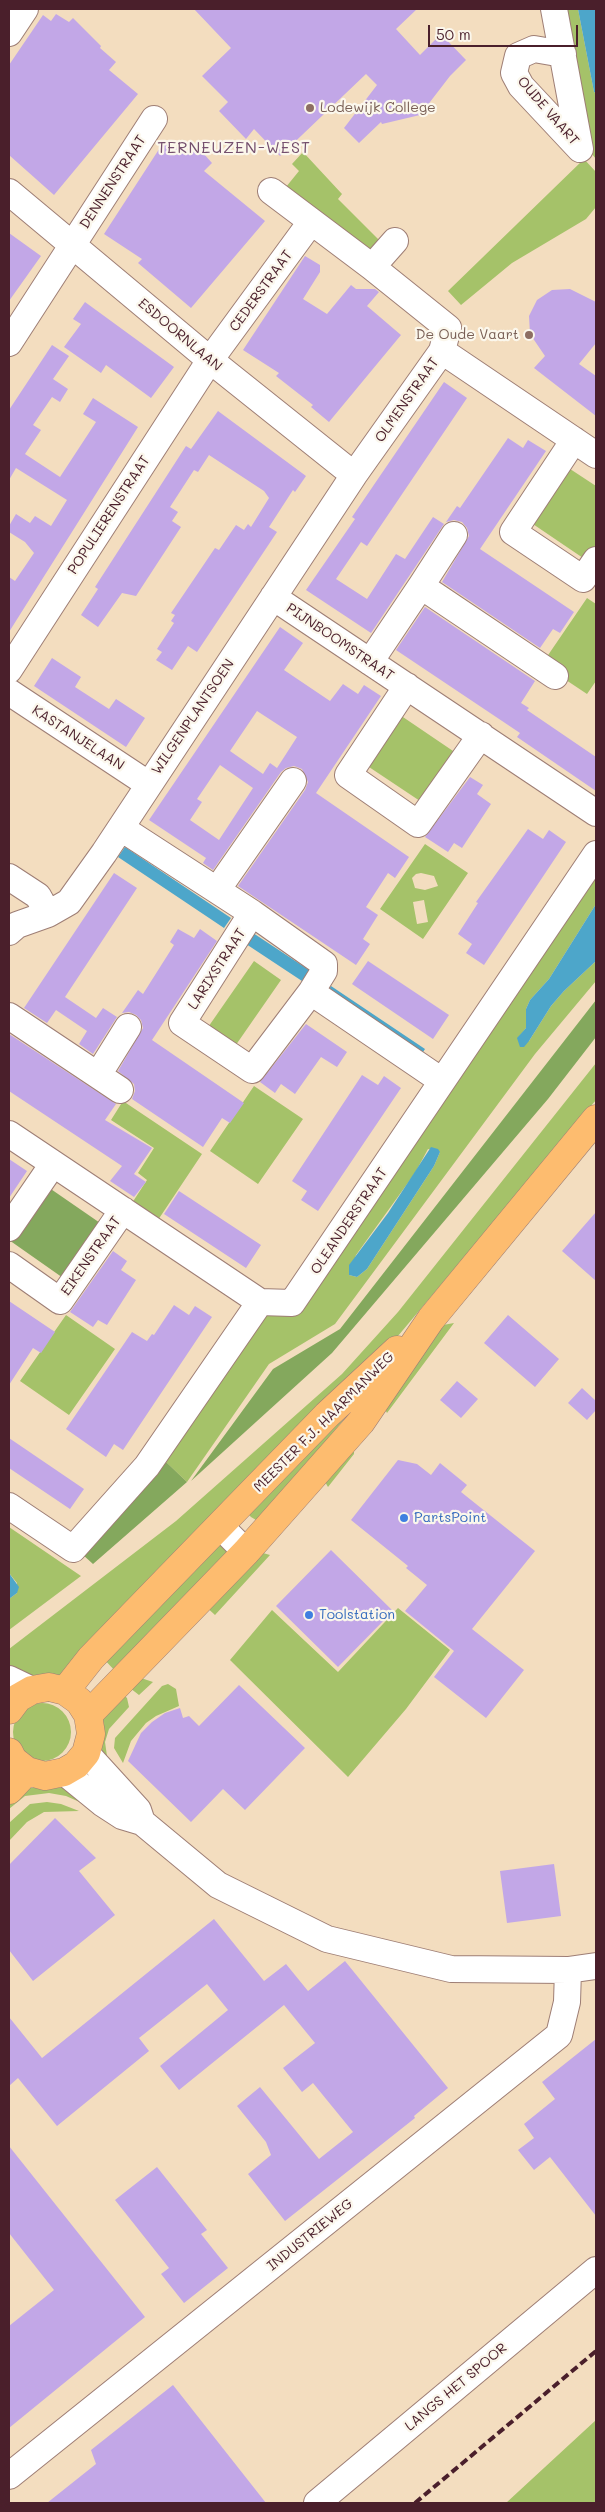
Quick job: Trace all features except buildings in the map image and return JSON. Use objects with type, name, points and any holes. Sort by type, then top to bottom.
[{"type":"main road","name":"MEESTER F.J. HAARMANWEG","points":[[88,1715],[246,1552],[361,1422],[431,1319],[596,1119]]},
{"type":"main road","name":"MEESTER F.J. HAARMANWEG","points":[[65,1691],[92,1658],[327,1415],[431,1319]]},
{"type":"main road","points":[[9,1710],[18,1698],[20,1684],[65,1691],[79,1701],[88,1715],[91,1734],[86,1753],[76,1765],[64,1772],[45,1776],[15,1771]]},
{"type":"street","points":[[9,33],[25,9]]},
{"type":"street","points":[[554,9],[563,54]]},
{"type":"street","name":"DENNENSTRAAT","points":[[9,343],[154,119]]},
{"type":"street","name":"OLMENSTRAAT","points":[[271,191],[372,267],[448,328],[442,352],[354,475]]},
{"type":"street","name":"ESDOORNLAAN","points":[[9,192],[210,360],[354,475]]},
{"type":"street","name":"CEDERSTRAAT","points":[[210,360],[311,222]]},
{"type":"street","points":[[372,267],[396,241]]},
{"type":"street","points":[[442,352],[596,455]]},
{"type":"street","name":"POPULIERENSTRAAT","points":[[10,666],[210,360]]},
{"type":"street","points":[[574,440],[512,532],[584,579],[596,560]]},
{"type":"street","name":"WILGENPLANTSOEN","points":[[9,932],[18,925],[48,914],[69,902],[121,828],[148,784],[354,475]]},
{"type":"street","points":[[370,662],[454,536]]},
{"type":"street","points":[[421,586],[555,676]]},
{"type":"street","name":"PIJNBOOMSTRAAT","points":[[273,597],[596,814]]},
{"type":"street","name":"PIJNBOOMSTRAAT","points":[[407,686],[348,775],[418,824],[481,736]]},
{"type":"street","name":"KASTANJELAAN","points":[[9,692],[148,784]]},
{"type":"street","points":[[217,890],[293,781]]},
{"type":"street","name":"LARIXSTRAAT","points":[[121,828],[217,890],[252,914],[324,964],[324,971],[311,992],[252,1070],[182,1023],[252,914]]},
{"type":"street","name":"OLEANDERSTRAAT","points":[[260,1302],[292,1303],[596,854]]},
{"type":"street","points":[[9,877],[38,896],[48,914]]},
{"type":"street","points":[[311,992],[442,1081]]},
{"type":"street","points":[[9,1016],[120,1090]]},
{"type":"street","points":[[98,1075],[128,1027]]},
{"type":"street","name":"EIKENSTRAAT","points":[[9,1134],[260,1302]]},
{"type":"street","points":[[9,1228],[53,1164]]},
{"type":"street","name":"EIKENSTRAAT","points":[[9,1265],[60,1301],[123,1210]]},
{"type":"street","points":[[9,1506],[73,1549],[148,1466],[260,1302]]},
{"type":"street","points":[[220,1526],[246,1552]]},
{"type":"street","points":[[86,1753],[138,1810],[142,1822]]},
{"type":"street","points":[[64,1772],[102,1803],[122,1816],[142,1822],[218,1885],[327,1939],[451,1969],[568,1970],[596,1966]]},
{"type":"street","name":"INDUSTRIEWEG","points":[[9,2476],[559,2036],[567,2002],[568,1970]]},
{"type":"street","name":"LANGS HET SPOOR","points":[[317,2503],[596,2270]]},
{"type":"green space","points":[[560,9],[578,9],[594,92],[596,93],[596,159],[587,148]]},
{"type":"green space","points":[[303,152],[342,194],[338,199],[378,239],[378,243],[371,254],[286,187],[299,171],[292,164]]},
{"type":"green space","points":[[584,159],[596,172],[596,207],[586,219],[512,263],[461,305],[448,291]]},
{"type":"green space","points":[[564,465],[596,486],[596,544],[586,560],[527,520]]},
{"type":"green space","points":[[587,598],[596,604],[596,681],[587,694],[542,664]]},
{"type":"green space","points":[[397,713],[456,753],[423,803],[363,763]]},
{"type":"green space","points":[[425,844],[468,873],[423,939],[380,909]],"holes":[[[421,873],[434,876],[438,886],[425,890],[415,888],[412,878],[416,874]],[[424,900],[428,922],[417,924],[413,902]]]},
{"type":"green space","points":[[596,870],[596,904],[549,979],[530,1000],[526,1009],[526,1028],[518,1038],[529,1041],[551,1006],[596,961],[596,981],[535,1054],[335,1324],[269,1364],[187,1482],[164,1460],[258,1316],[297,1311]],"holes":[[[428,1149],[440,1152],[434,1166],[367,1269],[357,1277],[349,1275],[356,1255],[415,1173]]]},
{"type":"green space","points":[[254,961],[281,980],[231,1052],[204,1033]]},
{"type":"green space","points":[[596,1000],[596,1037],[548,1099],[332,1353],[191,1481],[273,1369],[340,1329]]},
{"type":"green space","points":[[596,1063],[596,1100],[382,1355],[60,1680],[9,1673],[9,1649],[176,1521],[342,1374],[398,1312]]},
{"type":"green space","points":[[254,1086],[303,1119],[258,1184],[210,1151]]},
{"type":"green space","points":[[123,1101],[202,1154],[158,1220],[132,1203],[147,1180],[138,1173],[154,1148],[111,1120]]},
{"type":"green space","points":[[45,1185],[103,1225],[66,1280],[9,1240]]},
{"type":"green space","points":[[66,1315],[115,1349],[69,1415],[20,1381]]},
{"type":"green space","points":[[454,1323],[387,1413],[382,1404],[443,1325]]},
{"type":"green space","points":[[357,1403],[302,1471],[256,1520],[251,1517],[249,1515]]},
{"type":"green space","points":[[354,1450],[354,1454],[328,1487],[324,1480]]},
{"type":"green space","points":[[164,1460],[187,1482],[93,1564],[82,1554]]},
{"type":"green space","points":[[9,1527],[81,1576],[9,1630],[9,1599],[17,1593],[17,1583],[9,1573]]},
{"type":"green space","points":[[221,1543],[229,1550],[116,1672],[103,1658]]},
{"type":"green space","points":[[263,1553],[270,1555],[215,1615],[203,1604]]},
{"type":"green space","points":[[398,1608],[450,1650],[406,1709],[348,1777],[230,1660],[272,1610],[338,1672]]},
{"type":"green space","points":[[135,1676],[153,1682],[139,1695],[126,1685]]},
{"type":"green space","points":[[168,1684],[176,1689],[179,1706],[156,1716],[146,1723],[131,1741],[123,1763],[114,1748],[115,1738],[162,1686]]},
{"type":"green space","points":[[120,1691],[127,1698],[129,1707],[109,1729],[105,1742],[107,1756],[112,1765],[97,1750],[98,1722]]},
{"type":"green space","points":[[42,1703],[53,1705],[66,1716],[71,1732],[69,1743],[58,1756],[42,1761],[31,1759],[18,1748],[13,1732],[15,1721],[26,1708]]},
{"type":"green space","points":[[58,1787],[72,1790],[91,1807],[66,1796],[49,1793],[25,1796],[9,1809],[9,1803],[29,1788]]},
{"type":"green space","points":[[47,1802],[61,1804],[79,1811],[44,1812],[27,1822],[9,1841],[9,1823],[30,1804]]},
{"type":"green space","points":[[596,2420],[596,2503],[506,2503]]},
{"type":"water","points":[[578,9],[596,9],[596,93],[594,92]]},
{"type":"water","points":[[125,847],[231,918],[224,928],[118,857]]},
{"type":"water","points":[[596,904],[596,961],[564,991],[551,1006],[529,1041],[524,1047],[520,1047],[517,1038],[526,1028],[526,1009],[530,1000],[549,979]]},
{"type":"water","points":[[250,931],[309,970],[302,981],[243,942]]},
{"type":"water","points":[[331,986],[425,1049],[418,1060],[324,996]]},
{"type":"water","points":[[431,1147],[438,1149],[440,1152],[434,1166],[367,1269],[357,1277],[349,1275],[349,1265],[388,1213]]},
{"type":"water","points":[[9,1573],[19,1587],[17,1593],[9,1599]]},
{"type":"railway","points":[[415,2503],[596,2351]]},
{"type":"place","name":"Lodewijk College","points":[[310,108]]},
{"type":"place","name":"De Oude Vaart","points":[[529,335]]},
{"type":"place","name":"PartsPoint","points":[[404,1518]]},
{"type":"place","name":"Toolstation","points":[[309,1615]]},
{"type":"district","name":"TERNEUZEN-WEST","points":[[234,148]]}]
